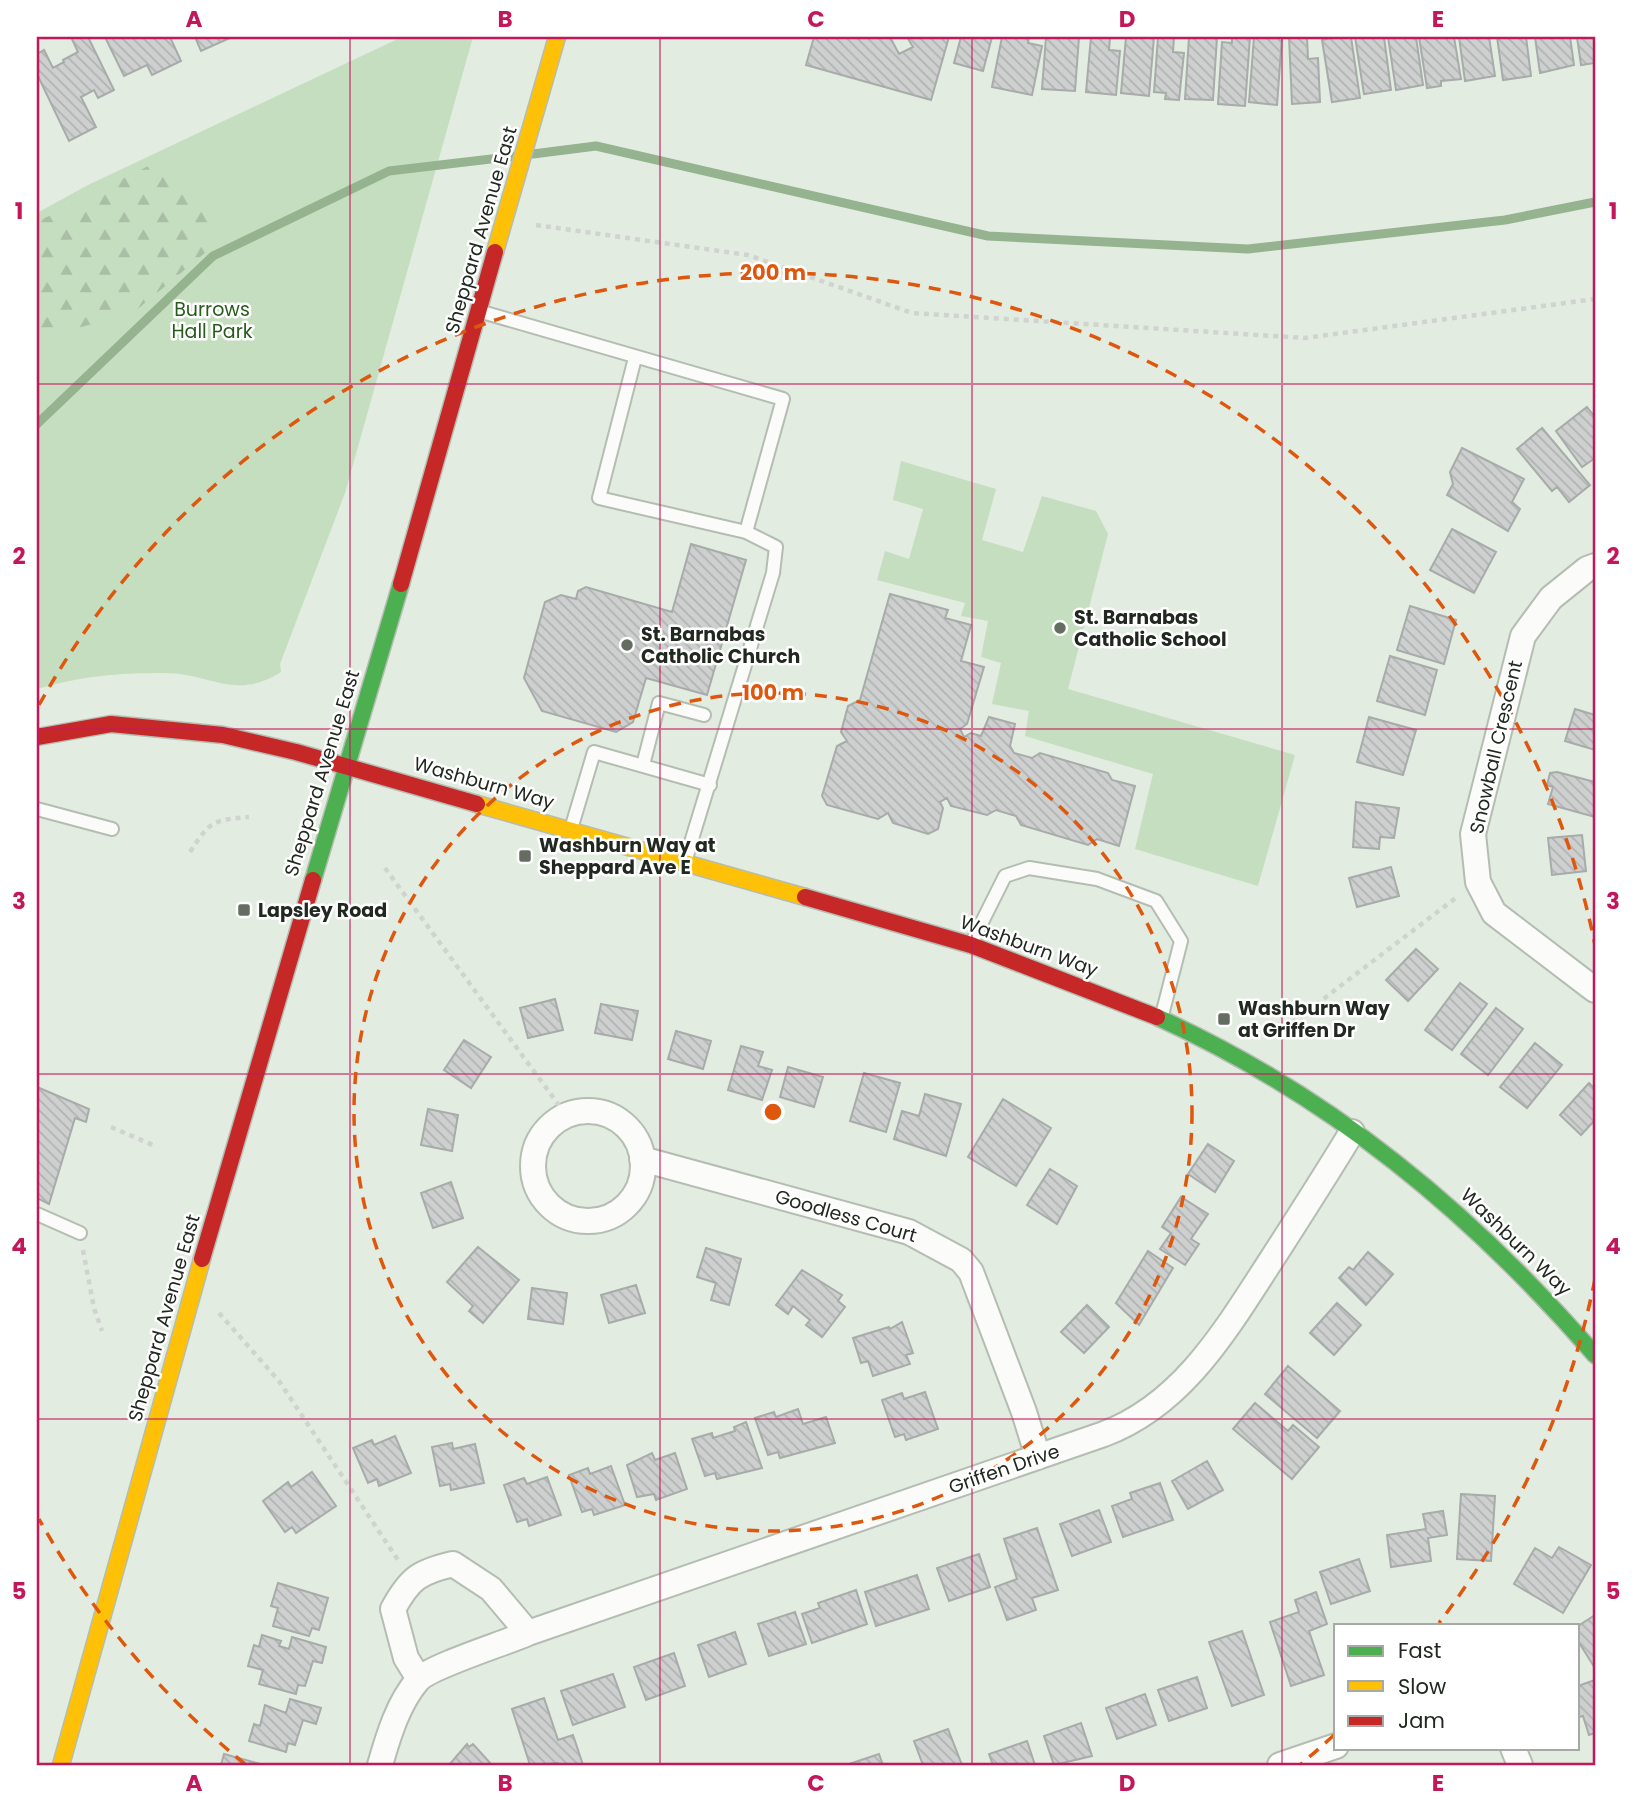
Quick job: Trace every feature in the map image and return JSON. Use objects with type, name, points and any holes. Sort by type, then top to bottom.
[{"type":"main road","name":"Sheppard Avenue East","points":[[61,1765],[250,1088],[348,765],[434,462],[507,219],[557,37]]},
{"type":"main road","points":[[37,737],[111,724],[223,735],[348,765]]},
{"type":"main road","name":"Washburn Way","points":[[348,765],[971,944],[1161,1019],[1222,1050],[1398,1163],[1474,1226],[1595,1355]]},
{"type":"street","name":"Snowball Crescent","points":[[1595,566],[1587,569],[1551,598],[1523,636],[1473,834],[1478,882],[1494,913],[1595,990]]},
{"type":"street","points":[[582,1111],[599,1112],[615,1118],[628,1128],[638,1142],[642,1158],[642,1178],[635,1195],[614,1214],[588,1221],[569,1218],[553,1209],[541,1195],[534,1177],[533,1159],[539,1140],[550,1126],[566,1115],[582,1111]]},
{"type":"street","name":"Griffen Drive","points":[[419,1679],[528,1633],[1124,1427],[1155,1408],[1186,1379],[1221,1337],[1352,1132]]},
{"type":"street","name":"Goodless Court","points":[[642,1158],[909,1232],[961,1260],[971,1272],[1024,1412],[1038,1457]]},
{"type":"street","points":[[380,1765],[396,1716],[419,1679],[406,1658],[393,1609],[407,1584],[427,1570],[453,1564],[491,1589],[528,1633]]},
{"type":"street","points":[[1279,1765],[1334,1747]]},
{"type":"lane","points":[[480,312],[783,399],[746,532]]},
{"type":"lane","points":[[635,358],[599,498],[746,532],[776,547],[773,573],[685,862]]},
{"type":"lane","points":[[643,765],[659,703],[704,715]]},
{"type":"lane","points":[[571,830],[594,752],[710,785]]},
{"type":"lane","points":[[37,809],[112,829]]},
{"type":"lane","points":[[971,944],[1004,876],[1029,868],[1097,878],[1156,901],[1181,941],[1161,1019]]},
{"type":"lane","points":[[37,1214],[80,1233]]},
{"type":"path","points":[[507,219],[748,255],[912,313],[1305,338],[1595,299]]},
{"type":"path","points":[[190,852],[207,825],[220,819],[249,817]]},
{"type":"path","points":[[385,868],[566,1115]]},
{"type":"path","points":[[1284,1029],[1478,882]]},
{"type":"path","points":[[111,1127],[155,1146]]},
{"type":"path","points":[[80,1233],[94,1308],[102,1331]]},
{"type":"path","points":[[195,1286],[279,1381],[394,1551],[407,1584]]},
{"type":"green space","name":"Burrows Hall Park","points":[[402,37],[473,37],[345,493],[280,664],[281,672],[265,680],[236,685],[180,674],[147,673],[85,678],[37,689],[37,213],[88,185]]},
{"type":"green space","points":[[160,160],[209,209],[212,247],[133,313],[37,339],[37,222]]},
{"type":"green space","points":[[901,461],[996,489],[982,540],[1023,552],[1042,496],[1096,511],[1108,534],[1068,689],[1295,755],[1258,886],[1135,849],[1153,774],[1025,736],[1029,711],[992,704],[1001,663],[981,657],[988,621],[961,616],[965,603],[877,580],[885,551],[909,559],[923,509],[893,500]]},
{"type":"building","points":[[71,37],[88,37],[114,90],[98,98],[94,90],[81,97],[96,127],[69,141],[37,74],[37,54],[44,50],[53,68],[78,52]]},
{"type":"building","points":[[105,37],[170,37],[181,61],[152,75],[147,65],[124,76]]},
{"type":"building","points":[[195,37],[232,37],[201,51]]},
{"type":"building","points":[[814,37],[890,37],[899,54],[913,47],[907,37],[949,37],[931,100],[806,65]]},
{"type":"building","points":[[961,37],[992,37],[983,71],[954,63]]},
{"type":"building","points":[[1002,37],[1029,37],[1028,43],[1042,46],[1032,95],[992,87]]},
{"type":"building","points":[[1046,37],[1079,37],[1075,91],[1042,89]]},
{"type":"building","points":[[1091,37],[1110,37],[1109,50],[1120,51],[1116,95],[1086,92]]},
{"type":"building","points":[[1126,37],[1154,37],[1149,96],[1121,93]]},
{"type":"building","points":[[1158,37],[1174,37],[1173,52],[1184,53],[1179,100],[1165,99],[1166,93],[1154,92]]},
{"type":"building","points":[[1189,37],[1217,37],[1213,100],[1185,99]]},
{"type":"building","points":[[1232,37],[1250,37],[1245,106],[1218,104],[1222,42],[1232,43]]},
{"type":"building","points":[[1254,37],[1282,37],[1277,105],[1249,102]]},
{"type":"building","points":[[1289,37],[1307,37],[1308,59],[1318,58],[1320,102],[1292,104]]},
{"type":"building","points":[[1351,37],[1360,98],[1332,102],[1322,40]]},
{"type":"building","points":[[1355,37],[1384,37],[1391,90],[1364,94]]},
{"type":"building","points":[[1388,37],[1416,37],[1423,85],[1396,90]]},
{"type":"building","points":[[1419,37],[1454,37],[1461,79],[1441,81],[1441,86],[1427,88]]},
{"type":"building","points":[[1459,37],[1489,37],[1495,76],[1465,81]]},
{"type":"building","points":[[1497,37],[1526,37],[1531,76],[1503,80]]},
{"type":"building","points":[[1535,37],[1570,37],[1574,65],[1540,73]]},
{"type":"building","points":[[1577,37],[1595,37],[1595,63],[1581,65]]},
{"type":"building","points":[[1587,407],[1595,417],[1595,458],[1582,467],[1556,431]]},
{"type":"building","points":[[1542,428],[1590,485],[1569,502],[1557,487],[1552,491],[1517,449]]},
{"type":"building","points":[[1462,448],[1524,479],[1512,502],[1520,509],[1508,531],[1447,495],[1453,484],[1450,472]]},
{"type":"building","points":[[1452,529],[1496,552],[1474,593],[1430,570]]},
{"type":"building","name":"St. Barnabas Catholic Church","points":[[691,544],[746,560],[707,695],[646,678],[633,722],[616,732],[542,711],[524,678],[545,602],[561,595],[576,599],[578,591],[586,587],[672,612]]},
{"type":"building","points":[[890,594],[948,610],[945,618],[971,625],[961,661],[984,667],[967,724],[960,729],[964,737],[971,733],[981,736],[989,717],[1015,724],[1010,746],[1014,753],[1032,758],[1040,753],[1108,773],[1112,780],[1135,786],[1119,846],[1097,839],[1088,845],[1021,825],[1016,816],[996,810],[987,815],[951,806],[947,798],[940,802],[943,808],[938,829],[928,834],[893,823],[888,813],[878,819],[827,805],[822,796],[837,746],[847,741],[841,732],[848,706],[860,700]]},
{"type":"building","points":[[1410,606],[1456,620],[1444,664],[1397,650]]},
{"type":"building","points":[[1390,656],[1437,670],[1425,715],[1377,701]]},
{"type":"building","points":[[1575,709],[1595,715],[1595,750],[1565,741]]},
{"type":"building","points":[[1369,717],[1416,730],[1403,775],[1357,762]]},
{"type":"building","points":[[1557,772],[1595,782],[1595,817],[1548,804],[1553,787],[1547,785],[1550,773]]},
{"type":"building","points":[[1356,802],[1399,808],[1394,838],[1380,837],[1379,849],[1353,847]]},
{"type":"building","points":[[1582,835],[1586,871],[1552,875],[1548,838]]},
{"type":"building","points":[[1391,867],[1399,896],[1357,907],[1349,878]]},
{"type":"building","points":[[1416,949],[1438,969],[1408,1001],[1386,980]]},
{"type":"building","points":[[1460,983],[1487,1004],[1452,1050],[1425,1030]]},
{"type":"building","points":[[555,999],[563,1030],[528,1038],[520,1008]]},
{"type":"building","points":[[601,1004],[638,1011],[632,1040],[595,1033]]},
{"type":"building","points":[[1496,1008],[1523,1029],[1488,1075],[1461,1054]]},
{"type":"building","points":[[676,1031],[711,1041],[703,1069],[668,1059]]},
{"type":"building","points":[[464,1040],[491,1057],[471,1088],[444,1070]]},
{"type":"building","points":[[1535,1043],[1562,1065],[1527,1108],[1500,1087]]},
{"type":"building","points":[[741,1046],[763,1052],[758,1066],[772,1070],[762,1100],[728,1090]]},
{"type":"building","points":[[788,1067],[823,1077],[814,1107],[780,1097]]},
{"type":"building","points":[[864,1073],[900,1083],[886,1132],[850,1121]]},
{"type":"building","points":[[1589,1083],[1595,1089],[1595,1120],[1581,1135],[1560,1115]]},
{"type":"building","points":[[37,1087],[89,1109],[86,1122],[75,1118],[49,1204],[37,1198]]},
{"type":"building","points":[[925,1094],[961,1104],[946,1156],[894,1139],[902,1111],[919,1116]]},
{"type":"building","points":[[1003,1099],[1051,1128],[1016,1186],[968,1157]]},
{"type":"building","points":[[428,1109],[458,1115],[452,1151],[421,1145]]},
{"type":"building","points":[[1208,1144],[1234,1161],[1215,1192],[1188,1174]]},
{"type":"building","points":[[1050,1169],[1077,1186],[1057,1224],[1027,1205]]},
{"type":"building","points":[[451,1182],[463,1218],[433,1228],[421,1193]]},
{"type":"building","points":[[1181,1197],[1208,1214],[1191,1239],[1199,1244],[1185,1265],[1160,1249],[1171,1233],[1162,1227]]},
{"type":"building","points":[[478,1247],[519,1280],[483,1323],[469,1311],[473,1306],[447,1282]]},
{"type":"building","points":[[706,1248],[741,1259],[729,1305],[711,1300],[716,1283],[697,1277]]},
{"type":"building","points":[[1148,1251],[1173,1268],[1139,1325],[1116,1303]]},
{"type":"building","points":[[1368,1252],[1393,1274],[1366,1305],[1339,1278],[1349,1267],[1353,1270]]},
{"type":"building","points":[[802,1270],[842,1295],[838,1301],[845,1307],[822,1337],[806,1325],[810,1320],[793,1306],[788,1314],[776,1305]]},
{"type":"building","points":[[636,1285],[645,1313],[609,1323],[601,1295]]},
{"type":"building","points":[[532,1288],[567,1293],[563,1324],[528,1319]]},
{"type":"building","points":[[1337,1303],[1361,1325],[1334,1355],[1310,1333]]},
{"type":"building","points":[[1087,1305],[1109,1327],[1084,1353],[1061,1332]]},
{"type":"building","points":[[902,1322],[913,1353],[906,1355],[910,1364],[873,1376],[868,1361],[861,1363],[853,1338],[889,1327],[890,1329]]},
{"type":"building","points":[[1288,1366],[1340,1411],[1317,1438],[1265,1394]]},
{"type":"building","points":[[925,1392],[938,1429],[906,1440],[904,1434],[895,1437],[882,1400],[902,1393],[904,1399]]},
{"type":"building","points":[[1255,1403],[1288,1431],[1293,1425],[1319,1447],[1292,1479],[1233,1429]]},
{"type":"building","points":[[798,1409],[803,1424],[826,1417],[835,1443],[780,1458],[778,1452],[768,1455],[755,1418],[774,1412],[776,1417]]},
{"type":"building","points":[[746,1422],[762,1468],[717,1479],[715,1473],[705,1476],[692,1439],[712,1433],[713,1438],[735,1431],[734,1427]]},
{"type":"building","points":[[395,1436],[411,1473],[379,1486],[377,1479],[368,1483],[353,1448],[372,1440],[374,1445]]},
{"type":"building","points":[[452,1443],[453,1449],[475,1444],[484,1483],[451,1490],[450,1484],[440,1486],[432,1447]]},
{"type":"building","points":[[652,1453],[655,1460],[675,1453],[687,1489],[656,1500],[654,1494],[637,1497],[627,1465]]},
{"type":"building","points":[[1207,1461],[1223,1490],[1188,1509],[1172,1481]]},
{"type":"building","points":[[611,1466],[625,1505],[594,1515],[592,1509],[582,1512],[569,1475],[588,1468],[590,1474]]},
{"type":"building","points":[[312,1472],[336,1506],[296,1533],[292,1527],[285,1532],[263,1501],[288,1482],[291,1487]]},
{"type":"building","points":[[547,1477],[561,1515],[529,1526],[527,1519],[517,1522],[504,1485],[524,1478],[527,1484]]},
{"type":"building","points":[[1160,1483],[1173,1520],[1123,1537],[1112,1506],[1132,1499],[1130,1493]]},
{"type":"building","points":[[1461,1494],[1495,1496],[1491,1561],[1457,1559]]},
{"type":"building","points":[[1099,1510],[1111,1542],[1072,1556],[1060,1524]]},
{"type":"building","points":[[1443,1511],[1447,1535],[1428,1538],[1431,1561],[1391,1567],[1387,1535],[1426,1529],[1423,1514]]},
{"type":"building","points":[[1037,1528],[1058,1590],[1032,1598],[1036,1610],[1007,1620],[995,1587],[1017,1579],[1004,1539]]},
{"type":"building","points":[[1559,1547],[1591,1565],[1563,1613],[1514,1584],[1535,1548],[1552,1558]]},
{"type":"building","points":[[979,1554],[990,1587],[949,1601],[937,1568]]},
{"type":"building","points":[[1359,1559],[1370,1591],[1331,1604],[1320,1572]]},
{"type":"building","points":[[917,1575],[929,1609],[876,1626],[865,1592]]},
{"type":"building","points":[[278,1583],[328,1598],[319,1630],[312,1628],[309,1636],[273,1626],[278,1608],[271,1606]]},
{"type":"building","points":[[856,1590],[867,1624],[812,1643],[802,1614],[820,1608],[818,1603]]},
{"type":"building","points":[[1316,1592],[1327,1624],[1309,1631],[1324,1675],[1291,1686],[1270,1622],[1299,1612],[1295,1600]]},
{"type":"building","points":[[795,1612],[806,1644],[769,1656],[758,1624]]},
{"type":"building","points":[[1595,1615],[1593,1665],[1580,1644],[1580,1625]]},
{"type":"building","points":[[1242,1631],[1264,1695],[1232,1706],[1209,1642]]},
{"type":"building","points":[[735,1632],[746,1664],[709,1677],[698,1645]]},
{"type":"building","points":[[262,1635],[281,1641],[279,1646],[289,1649],[292,1637],[326,1647],[322,1663],[313,1661],[305,1686],[298,1685],[296,1694],[259,1684],[263,1670],[248,1666],[254,1645],[259,1647]]},
{"type":"building","points":[[674,1653],[685,1686],[646,1700],[634,1667]]},
{"type":"building","points":[[613,1674],[625,1707],[573,1725],[561,1691]]},
{"type":"building","points":[[1197,1677],[1207,1708],[1169,1721],[1158,1690]]},
{"type":"building","points":[[1595,1680],[1595,1733],[1589,1735],[1583,1716],[1580,1717],[1580,1685]]},
{"type":"building","points":[[1145,1694],[1156,1725],[1117,1739],[1106,1708]]},
{"type":"building","points":[[544,1698],[558,1740],[573,1735],[583,1765],[530,1765],[512,1709]]},
{"type":"building","points":[[290,1699],[321,1708],[316,1724],[303,1720],[295,1745],[288,1743],[286,1752],[249,1741],[254,1724],[260,1726],[265,1705],[286,1713]]},
{"type":"building","points":[[1081,1723],[1092,1756],[1054,1765],[1044,1736]]},
{"type":"building","points":[[948,1729],[962,1765],[923,1765],[914,1741]]},
{"type":"building","points":[[1027,1741],[1035,1765],[993,1765],[989,1754]]},
{"type":"building","points":[[467,1744],[469,1747],[473,1744],[492,1765],[449,1765]]},
{"type":"building","points":[[224,1754],[264,1765],[221,1765]]},
{"type":"building","points":[[879,1754],[883,1765],[846,1765]]},
{"type":"waterway","points":[[533,154],[596,146],[988,236],[1248,249],[1505,220],[1595,202]]},
{"type":"waterway","points":[[37,424],[213,256],[389,171],[516,156]]},
{"type":"traffic: fast","points":[[313,880],[401,584]]},
{"type":"traffic: fast","points":[[1157,1017],[1221,1048],[1281,1083],[1395,1162],[1499,1253],[1595,1355]]},
{"type":"traffic: slow","points":[[495,252],[557,37]]},
{"type":"traffic: slow","points":[[477,804],[805,897]]},
{"type":"traffic: slow","points":[[61,1765],[202,1259]]},
{"type":"traffic: jam","points":[[401,584],[495,252]]},
{"type":"traffic: jam","points":[[37,737],[111,724],[223,735],[296,752],[477,804]]},
{"type":"traffic: jam","points":[[202,1259],[313,880]]},
{"type":"traffic: jam","points":[[805,897],[971,945],[1157,1017]]},
{"type":"place","name":"St. Barnabas Catholic School","points":[[1060,628]]},
{"type":"place","name":"St. Barnabas Catholic Church","points":[[627,645]]},
{"type":"place","name":"Washburn Way at Sheppard Ave E","points":[[525,856]]},
{"type":"place","name":"Lapsley Road","points":[[244,910]]},
{"type":"place","name":"Washburn Way at Griffen Dr","points":[[1224,1019]]}]
